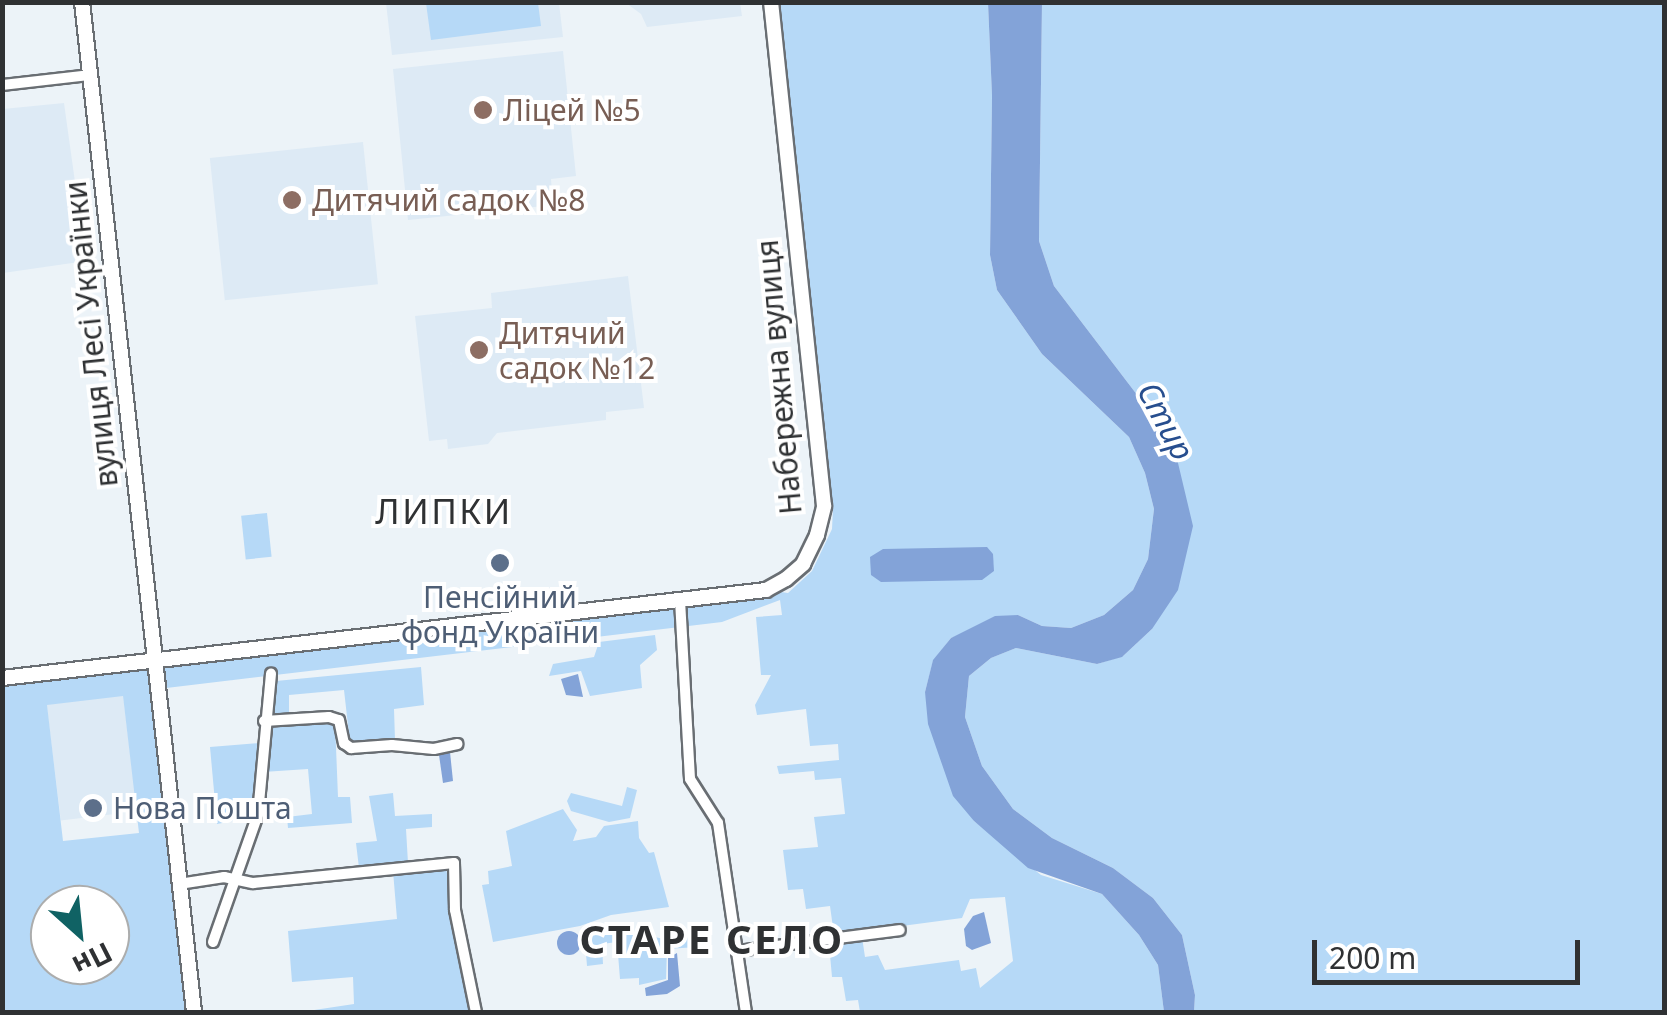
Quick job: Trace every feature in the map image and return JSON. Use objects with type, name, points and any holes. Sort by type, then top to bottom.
[{"type":"street","name":"вулиця Лесі Українки","points":[[82,2],[194,1012]]},
{"type":"street","name":"Набережна вулиця","points":[[2,678],[766,590],[786,579],[810,550],[824,506],[771,2]]},
{"type":"street","points":[[2,85],[90,75]]},
{"type":"street","points":[[680,600],[690,779],[718,822],[746,1012]]},
{"type":"street","points":[[213,942],[258,814],[271,674]]},
{"type":"street","points":[[264,720],[329,716],[339,720],[344,744],[351,748],[392,745],[434,749],[457,744]]},
{"type":"street","points":[[179,884],[233,879],[253,884],[454,862],[456,910],[476,1012]]},
{"type":"street","points":[[737,950],[900,930]]},
{"type":"shaded area","points":[[386,3],[559,3],[563,37],[392,55]]},
{"type":"shaded area","points":[[426,3],[538,3],[541,26],[431,40]]},
{"type":"shaded area","points":[[626,3],[740,3],[742,16],[647,27],[641,14]]},
{"type":"shaded area","points":[[778,3],[988,3],[992,96],[990,255],[997,290],[1042,354],[1129,437],[1145,473],[1154,509],[1148,559],[1133,590],[1104,615],[1071,628],[1042,626],[1018,615],[951,638],[933,661],[925,692],[974,821],[1041,875],[1102,894],[1139,935],[1158,965],[1164,1012],[860,1012],[858,1000],[846,1001],[842,977],[832,977],[829,944],[862,937],[865,957],[878,955],[885,970],[959,960],[961,971],[976,968],[980,988],[1013,961],[1005,897],[970,899],[962,918],[834,935],[830,906],[806,909],[803,889],[788,890],[783,850],[818,847],[814,817],[845,814],[841,778],[815,780],[814,771],[779,774],[777,766],[839,760],[838,744],[810,746],[806,709],[757,715],[755,705],[771,675],[761,675],[756,617],[782,615],[780,600],[722,622],[158,689],[194,1012],[3,1012],[2,678],[766,590],[788,593],[812,571],[832,529],[833,508]],"holes":[[[123,696],[139,833],[63,841],[47,705]]]},
{"type":"shaded area","name":"Стир","points":[[988,3],[1042,3],[1039,241],[1054,286],[1173,442],[1193,526],[1178,590],[1152,629],[1122,657],[1097,664],[1016,648],[991,658],[969,676],[965,717],[982,766],[1013,809],[1052,838],[1113,868],[1153,898],[1182,935],[1195,995],[1194,1012],[1164,1012],[1158,965],[1139,935],[1102,894],[1028,868],[974,821],[953,796],[928,724],[925,692],[933,660],[951,638],[995,616],[1018,615],[1042,626],[1071,628],[1104,615],[1133,590],[1148,559],[1154,509],[1145,473],[1129,437],[1042,354],[997,290],[990,255],[992,96]]},
{"type":"shaded area","points":[[1042,3],[1664,3],[1664,1012],[1194,1012],[1195,995],[1182,935],[1153,898],[1113,868],[1052,838],[1013,809],[982,766],[965,717],[969,676],[991,658],[1016,648],[1097,664],[1123,656],[1152,629],[1173,442],[1054,286],[1039,241]]},
{"type":"shaded area","name":"Ліцей №5","points":[[563,51],[576,176],[551,179],[553,205],[408,220],[393,69]]},
{"type":"shaded area","points":[[64,103],[86,261],[3,273],[3,109]]},
{"type":"shaded area","name":"Дитячий садок №8","points":[[363,142],[378,284],[225,300],[210,158]]},
{"type":"shaded area","points":[[628,276],[644,408],[606,412],[606,420],[497,433],[488,444],[448,449],[447,439],[429,441],[415,316],[492,308],[491,293]]},
{"type":"shaded area","points":[[267,513],[272,557],[246,559],[241,516]]},
{"type":"shaded area","points":[[987,547],[993,554],[994,571],[982,580],[881,582],[871,575],[870,557],[883,549]]},
{"type":"shaded area","points":[[655,635],[657,650],[640,665],[642,688],[590,696],[581,671],[549,676],[553,664],[594,657],[599,642]]},
{"type":"shaded area","points":[[421,667],[424,705],[394,709],[395,740],[350,743],[344,690],[289,695],[289,718],[270,717],[276,681]]},
{"type":"shaded area","points":[[578,674],[583,697],[566,695],[561,679]]},
{"type":"shaded area","points":[[123,695],[137,811],[61,821],[47,704]]},
{"type":"shaded area","points":[[335,722],[338,797],[350,797],[352,823],[288,828],[287,817],[312,814],[308,769],[263,772],[268,727]]},
{"type":"shaded area","points":[[259,743],[254,817],[217,824],[210,747]]},
{"type":"shaded area","points":[[450,752],[453,781],[443,783],[439,755]]},
{"type":"shaded area","points":[[627,787],[637,790],[630,818],[609,822],[571,811],[567,801],[571,793],[622,806]]},
{"type":"shaded area","points":[[393,793],[395,816],[432,814],[432,827],[406,829],[408,863],[359,868],[356,843],[377,841],[369,796]]},
{"type":"shaded area","points":[[563,809],[577,830],[573,841],[596,837],[604,826],[638,821],[639,838],[649,853],[654,852],[669,907],[611,915],[580,926],[493,942],[482,885],[489,884],[488,871],[512,866],[506,831]]},
{"type":"shaded area","points":[[446,868],[472,1012],[301,1012],[354,1004],[353,977],[292,982],[288,931],[397,919],[393,871]]},
{"type":"shaded area","points":[[984,912],[991,943],[972,950],[966,946],[964,929],[973,916]]},
{"type":"shaded area","points":[[599,925],[664,939],[697,937],[697,947],[667,949],[666,979],[639,985],[639,978],[620,979],[617,942],[602,944],[603,964],[587,966],[584,929]]},
{"type":"shaded area","points":[[569,931],[581,943],[569,955],[557,943]]},
{"type":"shaded area","points":[[677,953],[680,986],[667,994],[646,996],[645,988],[668,980],[668,958]]},
{"type":"place","name":"Ліцей №5","points":[[483,110]]},
{"type":"place","name":"Дитячий садок №8","points":[[292,200]]},
{"type":"place","name":"Дитячий садок №12","points":[[479,350]]},
{"type":"place","name":"Пенсійний фонд України","points":[[500,563]]},
{"type":"place","name":"Нова Пошта","points":[[93,808]]},
{"type":"district","name":"ЛИПКИ","points":[[444,511]]},
{"type":"district","name":"СТАРЕ СЕЛО","points":[[712,939]]}]
